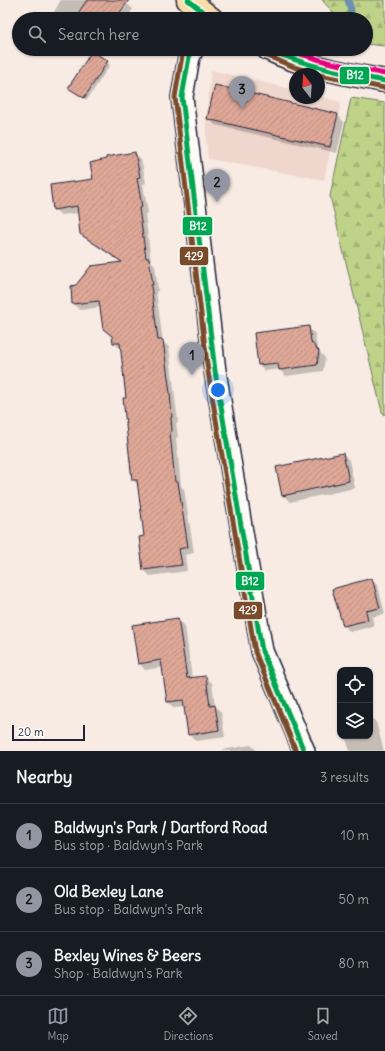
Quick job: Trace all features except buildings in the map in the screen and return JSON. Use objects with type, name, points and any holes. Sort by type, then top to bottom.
[{"type":"main road","points":[[188,0],[202,12]]},
{"type":"main road","points":[[282,56],[328,70],[385,81]]},
{"type":"street","points":[[190,56],[182,97],[215,371],[262,651],[304,751]]},
{"type":"shaded area","points":[[211,70],[289,89],[289,104],[325,104],[325,98],[341,102],[324,180],[208,159],[206,120]]},
{"type":"green space","points":[[322,0],[385,0],[385,46],[373,45],[373,12],[333,12]]},
{"type":"green space","points":[[351,98],[385,103],[385,415],[382,412],[330,196]]},
{"type":"waterway","points":[[348,0],[350,12]]},
{"type":"transit line","name":"B12","points":[[188,0],[203,12]]},
{"type":"transit line","name":"429","points":[[182,56],[175,97],[208,372],[255,652],[296,751]]},
{"type":"transit line","name":"B12","points":[[190,56],[182,97],[215,371],[262,651],[304,751]]},
{"type":"transit line","name":"429","points":[[267,56],[297,68]]},
{"type":"transit line","name":"B12","points":[[285,56],[311,65],[385,81]]},
{"type":"transit line","points":[[308,56],[327,62],[385,74]]},
{"type":"transit line","name":"429","points":[[325,76],[384,88]]},
{"type":"place","name":"Bexley Wines & Beers","points":[[242,109]]},
{"type":"place","name":"Old Bexley Lane","points":[[217,202]]},
{"type":"place","name":"Baldwyn's Park / Dartford Road","points":[[192,375]]}]
